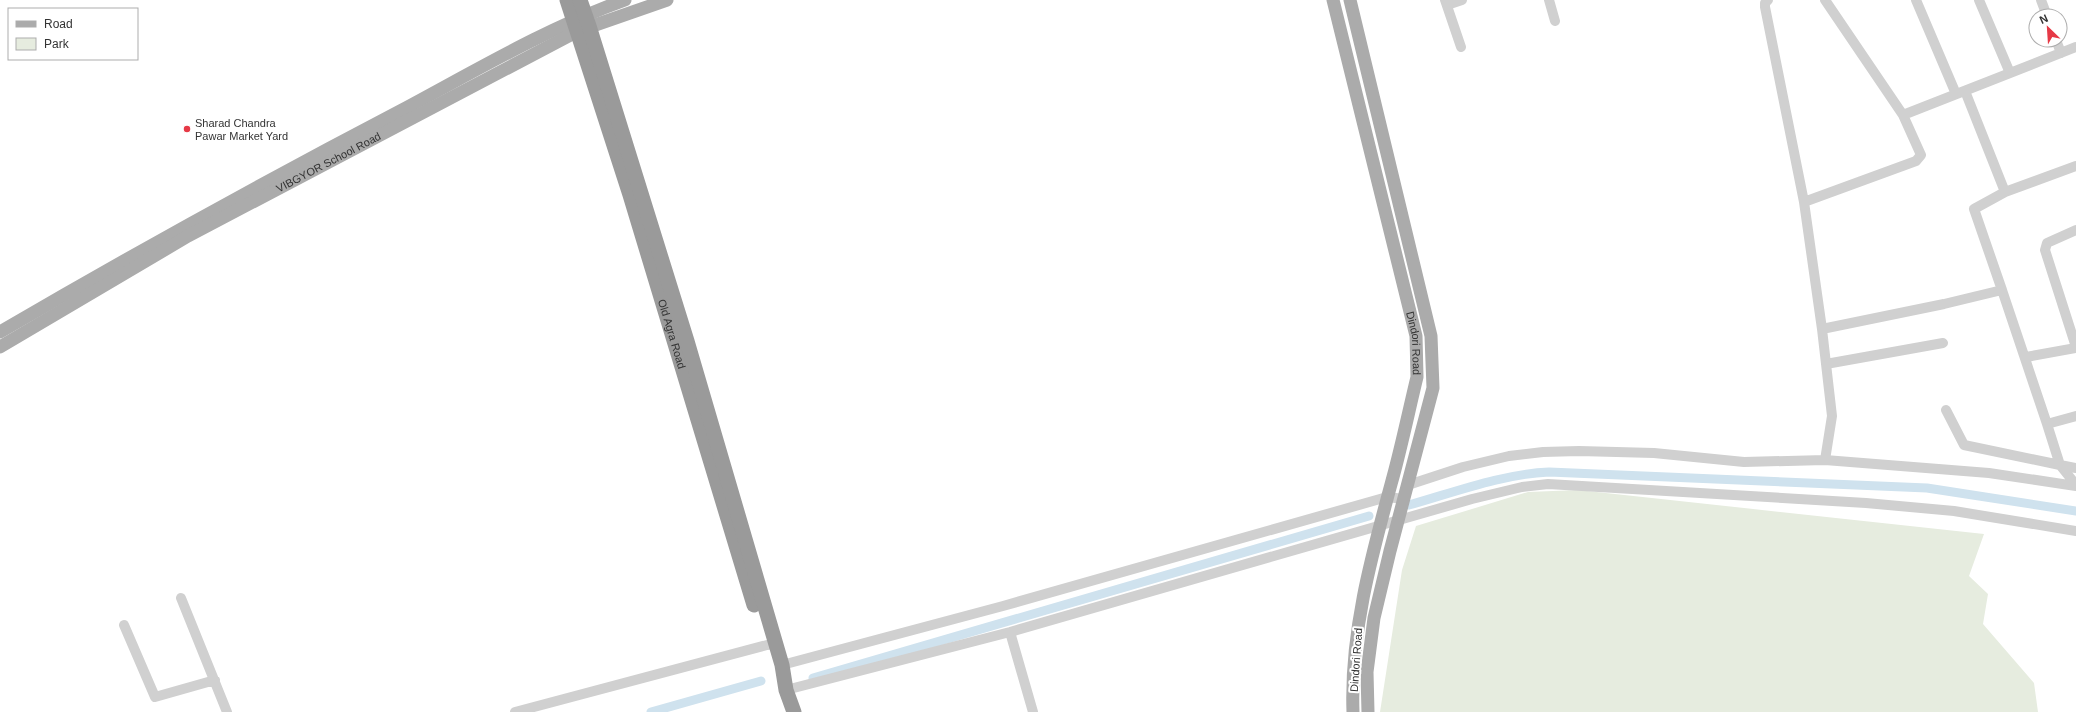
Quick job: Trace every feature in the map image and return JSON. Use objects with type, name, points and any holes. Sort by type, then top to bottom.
[{"type":"highway","points":[[567,0],[581,23],[687,341],[771,645],[782,665],[786,690],[794,712]]},
{"type":"highway","points":[[580,0],[581,23]]},
{"type":"highway","points":[[785,712],[786,690]]},
{"type":"main road","name":"VIBGYOR School Road","points":[[0,332],[178,229],[239,203],[625,0]]},
{"type":"main road","name":"VIBGYOR School Road","points":[[581,23],[667,0]]},
{"type":"main road","name":"Dindori Road","points":[[1334,0],[1416,336],[1417,377],[1380,525],[1357,630],[1352,680],[1354,712]]},
{"type":"main road","points":[[1350,0],[1431,336],[1434,388],[1382,582],[1369,647],[1367,672],[1368,712]]},
{"type":"main road","name":"VIBGYOR School Road","points":[[0,347],[181,240],[239,203]]},
{"type":"street","points":[[1461,48],[1446,2],[1462,0]]},
{"type":"street","points":[[1549,0],[1555,21]]},
{"type":"street","points":[[1768,0],[1765,7],[1804,202],[1822,328],[1832,416],[1825,460]]},
{"type":"street","points":[[1804,202],[1919,160],[1921,153],[1903,115],[1825,0]]},
{"type":"street","points":[[1916,0],[1960,93],[2004,192]]},
{"type":"street","points":[[1979,0],[2010,73]]},
{"type":"street","points":[[1903,115],[2076,47]]},
{"type":"street","points":[[2059,48],[2061,53]]},
{"type":"street","points":[[2076,166],[2004,192],[1974,209],[2026,357],[2060,465],[2076,485]]},
{"type":"street","points":[[2026,357],[2076,348],[2045,250],[2047,243],[2076,230]]},
{"type":"street","points":[[1822,328],[2002,290]]},
{"type":"street","points":[[1826,364],[1943,343]]},
{"type":"street","points":[[1946,410],[1964,445],[2076,468]]},
{"type":"street","points":[[2047,424],[2076,416]]},
{"type":"street","points":[[1408,485],[1463,467],[1508,456],[1543,452],[1579,451],[1654,453],[1744,462],[1825,460],[1990,473],[2076,485]]},
{"type":"street","points":[[786,690],[1010,632],[1380,525],[1479,497],[1522,487],[1548,484],[1866,502],[1954,511],[2076,531]]},
{"type":"street","points":[[782,665],[1011,604],[1387,497],[1404,499]]},
{"type":"street","points":[[181,598],[227,712]]},
{"type":"street","points":[[124,625],[155,697],[215,680]]},
{"type":"street","points":[[1010,632],[1033,712]]},
{"type":"street","points":[[515,712],[771,645]]},
{"type":"green space","points":[[1578,490],[1984,534],[1969,576],[1988,594],[1983,624],[2034,683],[2038,712],[1380,712],[1402,570],[1416,526],[1528,492]]},
{"type":"waterway","points":[[1409,505],[1496,480],[1531,473],[1549,472],[1927,488],[2076,511]]},
{"type":"waterway","points":[[813,678],[1369,516]]},
{"type":"waterway","points":[[651,712],[761,681]]},
{"type":"place","name":"Sharad Chandra Pawar Market Yard","points":[[187,129]]}]
